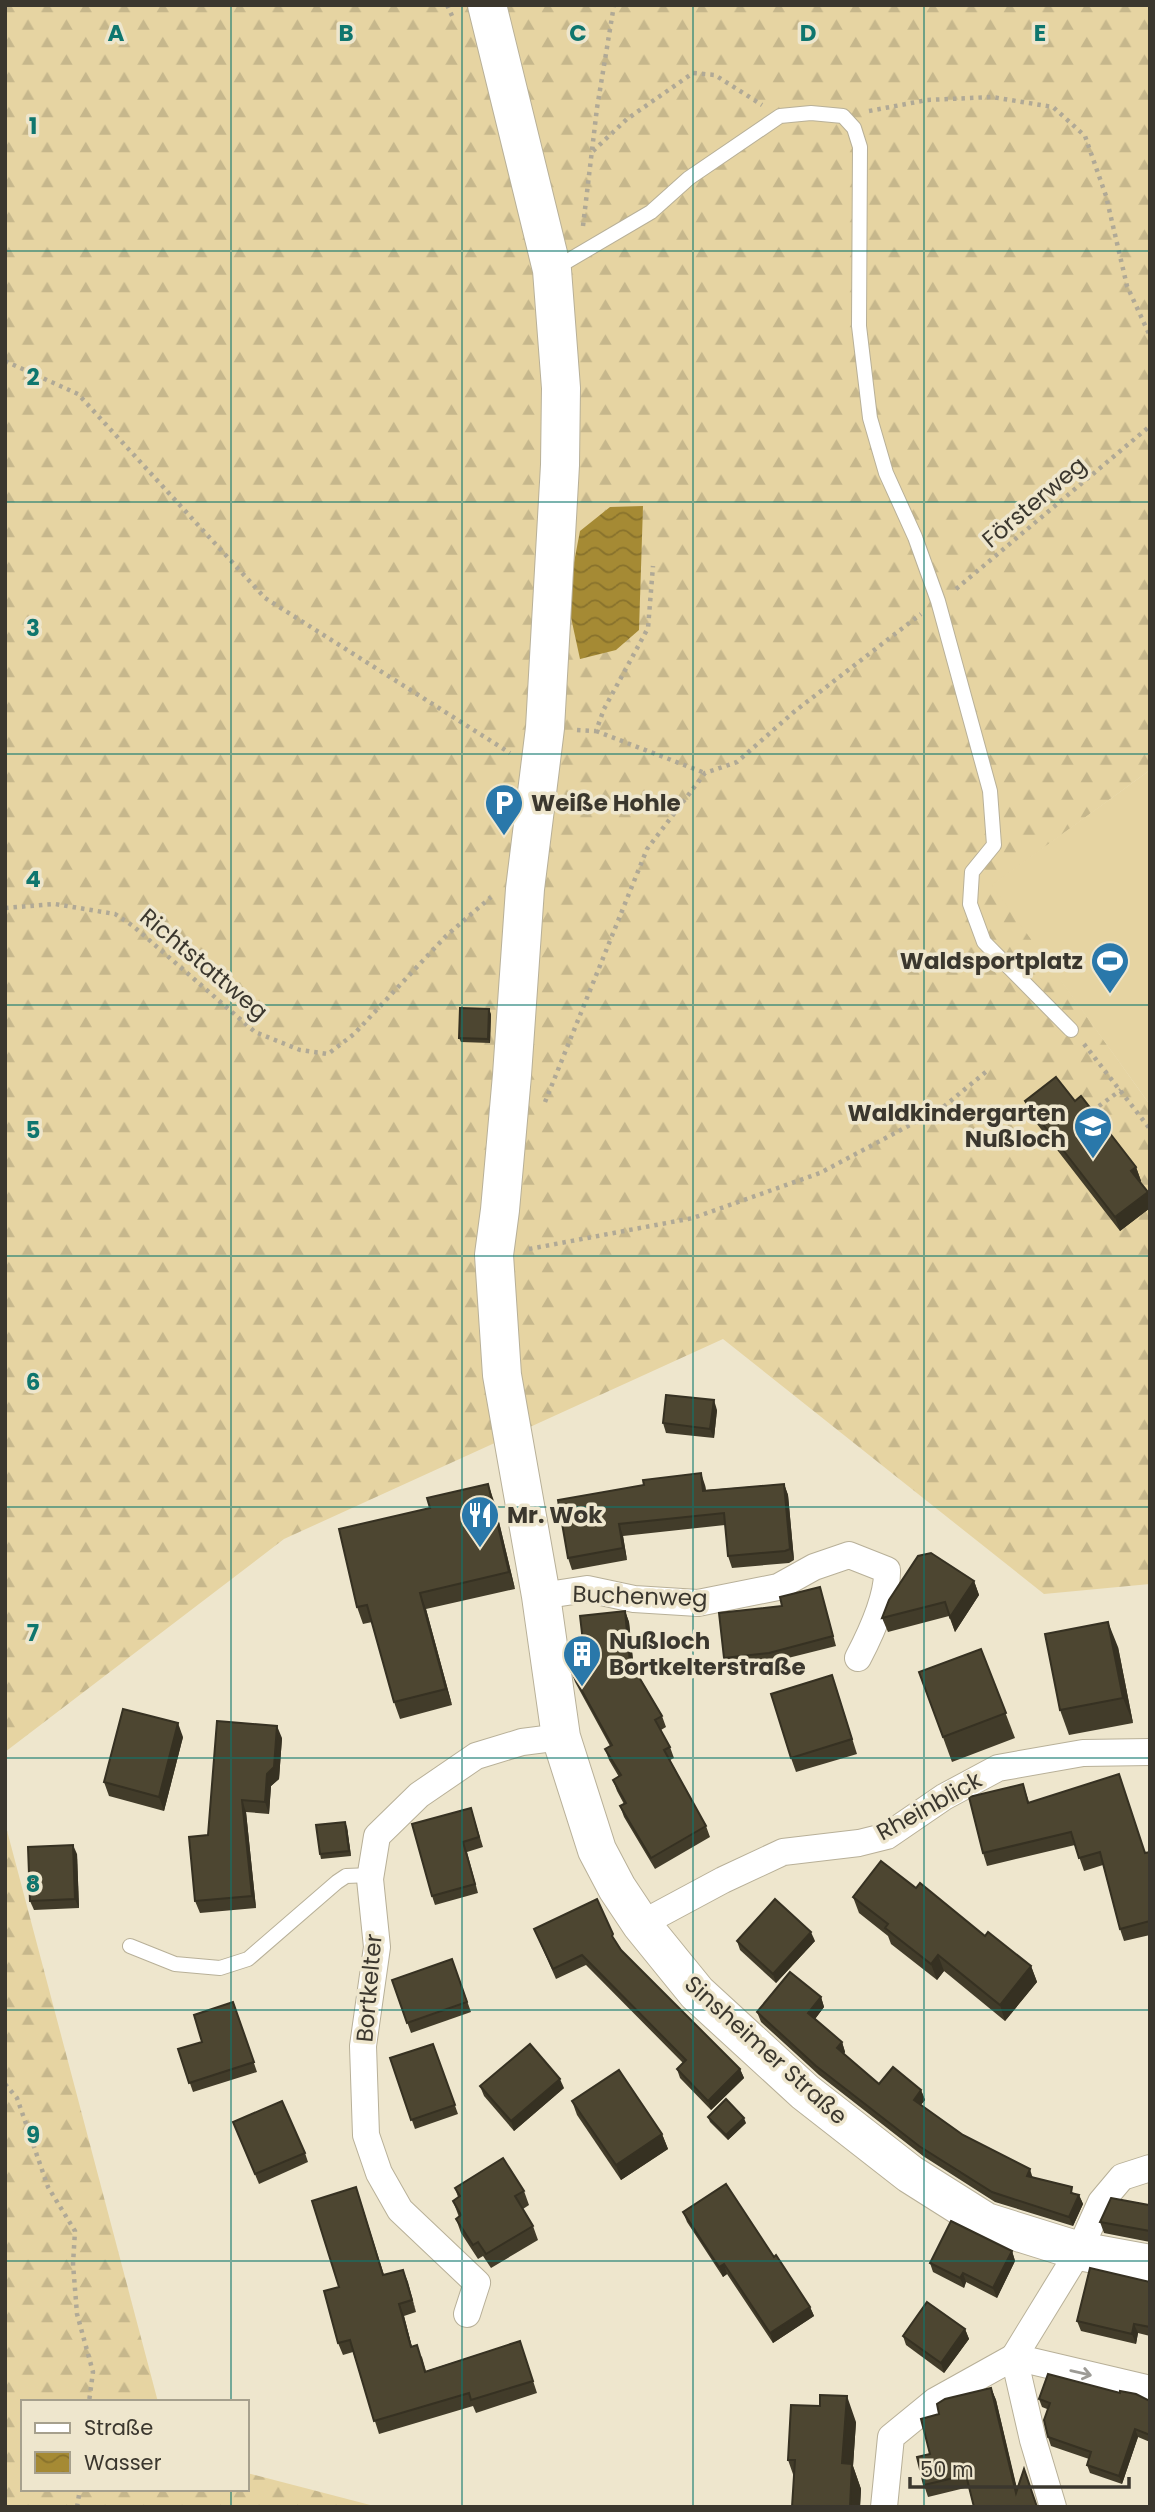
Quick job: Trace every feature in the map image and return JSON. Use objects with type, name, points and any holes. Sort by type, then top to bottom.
[{"type":"street","name":"Sinsheimer Straße","points":[[487,5],[552,270],[561,388],[560,465],[545,729],[525,888],[511,1088],[494,1255],[502,1375],[541,1596],[561,1737],[597,1850],[617,1888],[641,1924],[697,1993],[805,2092],[909,2174],[986,2222],[1079,2250],[1150,2264]]},
{"type":"street","name":"Buchenweg","points":[[541,1596],[587,1590],[634,1599],[698,1603],[778,1587],[814,1567],[849,1555],[887,1570],[887,1582],[859,1658]]},
{"type":"street","name":"Bortkelter","points":[[467,2314],[477,2283],[400,2210],[379,2174],[366,2135],[363,2046],[377,1947],[371,1875],[377,1836],[419,1795],[476,1756],[522,1742],[561,1737]]},
{"type":"street","name":"Rheinblick","points":[[641,1924],[723,1880],[783,1852],[859,1843],[887,1836],[944,1797],[998,1768],[1083,1753],[1150,1752]]},
{"type":"street","points":[[884,2507],[891,2437],[935,2401],[1014,2357],[1079,2250],[1101,2202],[1122,2177],[1150,2168]]},
{"type":"street","points":[[1014,2357],[1150,2389]]},
{"type":"street","points":[[1014,2357],[1033,2440],[1053,2507]]},
{"type":"lane","points":[[552,270],[651,212],[689,178],[780,116],[811,113],[843,117],[854,128],[860,147],[859,326],[870,418],[886,473],[915,537],[938,601],[990,791],[994,845],[972,872],[970,904],[984,942],[1071,1030]]},
{"type":"lane","points":[[130,1946],[175,1964],[220,1968],[248,1959],[346,1876],[371,1875]]},
{"type":"path","points":[[582,233],[614,5]]},
{"type":"path","points":[[592,152],[627,118],[693,73],[715,75],[780,116]]},
{"type":"path","points":[[843,117],[927,100],[992,97],[1053,107],[1085,136],[1106,196],[1127,286],[1150,336]]},
{"type":"path","points":[[5,361],[78,394],[265,598],[516,757],[541,768]]},
{"type":"path","name":"Försterweg","points":[[705,773],[737,762],[795,711],[973,577],[1150,426]]},
{"type":"path","points":[[596,731],[604,709],[648,628],[653,566]]},
{"type":"path","points":[[544,1106],[647,849],[705,773],[596,731],[545,729]]},
{"type":"path","name":"Richtstattweg","points":[[5,908],[55,904],[115,914],[133,926],[255,1032],[300,1050],[328,1054],[354,1034],[446,936],[489,898],[525,888]]},
{"type":"path","points":[[1071,1030],[1095,1055],[1150,1129]]},
{"type":"path","points":[[494,1255],[693,1218],[820,1173],[942,1108],[987,1071]]},
{"type":"path","points":[[1092,1111],[1121,1090]]},
{"type":"path","points":[[5,2084],[17,2098],[48,2187],[75,2231],[73,2264],[77,2314],[93,2372],[89,2400]]},
{"type":"green space","points":[[5,5],[1150,5],[1150,770],[993,885],[1150,1105],[1150,1584],[1044,1594],[723,1339],[284,1539],[5,1752]]},
{"type":"green space","name":"Waldsportplatz","points":[[1150,770],[1150,1105],[992,885]]},
{"type":"green space","points":[[5,1823],[157,2400],[21,2400],[21,2491],[248,2491],[248,2473],[378,2507],[5,2507]]},
{"type":"water","points":[[643,506],[639,630],[616,650],[580,659],[567,599],[580,531],[610,507]]},
{"type":"building","points":[[460,1008],[489,1009],[488,1039],[459,1038]]},
{"type":"building","points":[[1056,1077],[1075,1101],[1081,1096],[1136,1167],[1131,1171],[1148,1192],[1115,1217],[1025,1101]]},
{"type":"building","points":[[666,1395],[714,1400],[710,1429],[663,1423]]},
{"type":"building","points":[[701,1473],[703,1491],[784,1484],[790,1549],[728,1556],[724,1513],[619,1524],[623,1548],[568,1558],[558,1500],[644,1485],[643,1480]]},
{"type":"building","points":[[488,1484],[509,1572],[420,1593],[446,1689],[394,1702],[367,1605],[357,1607],[339,1529],[430,1508],[427,1498]]},
{"type":"building","points":[[931,1553],[974,1581],[950,1617],[945,1602],[882,1618],[889,1600],[918,1556]]},
{"type":"building","points":[[820,1587],[833,1636],[769,1653],[724,1658],[719,1613],[782,1606],[780,1597]]},
{"type":"building","points":[[625,1611],[630,1662],[662,1716],[655,1720],[670,1747],[664,1750],[706,1826],[651,1858],[620,1806],[626,1803],[613,1780],[621,1775],[605,1749],[612,1745],[571,1671],[586,1668],[580,1616]]},
{"type":"building","points":[[1108,1622],[1123,1698],[1060,1710],[1045,1634]]},
{"type":"building","points":[[981,1649],[1006,1713],[943,1737],[919,1672]]},
{"type":"building","points":[[832,1675],[852,1739],[791,1758],[771,1694]]},
{"type":"building","points":[[123,1709],[178,1723],[159,1797],[104,1782]]},
{"type":"building","points":[[217,1721],[277,1726],[274,1767],[267,1774],[265,1802],[242,1800],[252,1896],[195,1901],[189,1837],[208,1835]]},
{"type":"building","points":[[1119,1774],[1145,1853],[1150,1852],[1150,1921],[1120,1929],[1100,1852],[1079,1858],[1071,1832],[983,1853],[969,1797],[1023,1784],[1028,1803]]},
{"type":"building","points":[[471,1808],[479,1837],[463,1842],[475,1884],[432,1896],[412,1824]]},
{"type":"building","points":[[345,1822],[349,1851],[320,1854],[316,1825]]},
{"type":"building","points":[[73,1845],[75,1899],[30,1901],[28,1847]]},
{"type":"building","points":[[881,1861],[916,1888],[920,1883],[985,1936],[988,1932],[1031,1966],[1000,2005],[938,1955],[931,1964],[885,1928],[888,1924],[853,1897]]},
{"type":"building","points":[[597,1899],[612,1936],[621,1950],[740,2069],[708,2101],[677,2069],[686,2060],[582,1955],[553,1969],[534,1929]]},
{"type":"building","points":[[775,1899],[811,1932],[773,1974],[737,1941]]},
{"type":"building","points":[[452,1959],[467,2002],[407,2023],[392,1980]]},
{"type":"building","points":[[790,1972],[821,1997],[808,2013],[842,2042],[837,2048],[879,2084],[893,2067],[921,2090],[914,2100],[963,2135],[1030,2169],[1027,2176],[1072,2187],[1071,2193],[1079,2195],[1069,2217],[992,2192],[919,2146],[816,2066],[757,2012]]},
{"type":"building","points":[[233,2002],[254,2062],[189,2083],[178,2049],[202,2042],[194,2015]]},
{"type":"building","points":[[433,2044],[455,2105],[411,2120],[390,2058]]},
{"type":"building","points":[[530,2044],[560,2079],[511,2121],[480,2086]]},
{"type":"building","points":[[619,2070],[662,2134],[616,2165],[572,2101]]},
{"type":"building","points":[[726,2099],[744,2118],[726,2135],[708,2117]]},
{"type":"building","points":[[282,2101],[305,2153],[255,2174],[233,2122]]},
{"type":"building","points":[[503,2158],[524,2191],[515,2196],[533,2226],[486,2254],[478,2242],[473,2245],[456,2219],[461,2215],[453,2201],[460,2196],[455,2188]]},
{"type":"building","points":[[726,2184],[810,2307],[770,2333],[724,2264],[719,2267],[683,2212]]},
{"type":"building","points":[[356,2187],[383,2275],[403,2270],[412,2300],[399,2304],[411,2347],[417,2345],[425,2372],[520,2341],[533,2381],[471,2400],[469,2393],[374,2421],[350,2340],[338,2343],[324,2291],[339,2287],[312,2201]]},
{"type":"building","points":[[1111,2198],[1149,2205],[1150,2202],[1150,2231],[1100,2222]]},
{"type":"building","points":[[951,2221],[1012,2251],[993,2288],[963,2273],[960,2278],[930,2263]]},
{"type":"building","points":[[1090,2268],[1150,2282],[1150,2327],[1134,2324],[1132,2334],[1077,2321]]},
{"type":"building","points":[[927,2302],[965,2329],[941,2363],[903,2336]]},
{"type":"building","points":[[1048,2374],[1120,2393],[1136,2394],[1150,2401],[1150,2435],[1135,2429],[1119,2476],[1087,2465],[1091,2452],[1048,2437],[1044,2420],[1050,2403],[1039,2399]]},
{"type":"building","points":[[991,2388],[1016,2493],[1024,2469],[1037,2507],[974,2507],[966,2475],[924,2485],[917,2457],[930,2454],[921,2419],[939,2414],[937,2404],[945,2399]]},
{"type":"building","points":[[820,2395],[847,2396],[842,2463],[852,2464],[850,2507],[792,2507],[795,2460],[788,2460],[791,2405],[820,2406]]},
{"type":"place","name":"Weiße Hohle","points":[[504,837]]},
{"type":"place","name":"Waldsportplatz","points":[[1110,995]]},
{"type":"place","name":"Waldkindergarten Nußloch","points":[[1093,1160]]},
{"type":"place","name":"Mr. Wok","points":[[480,1549]]},
{"type":"place","name":"Nußloch Bortkelterstraße","points":[[582,1688]]}]
